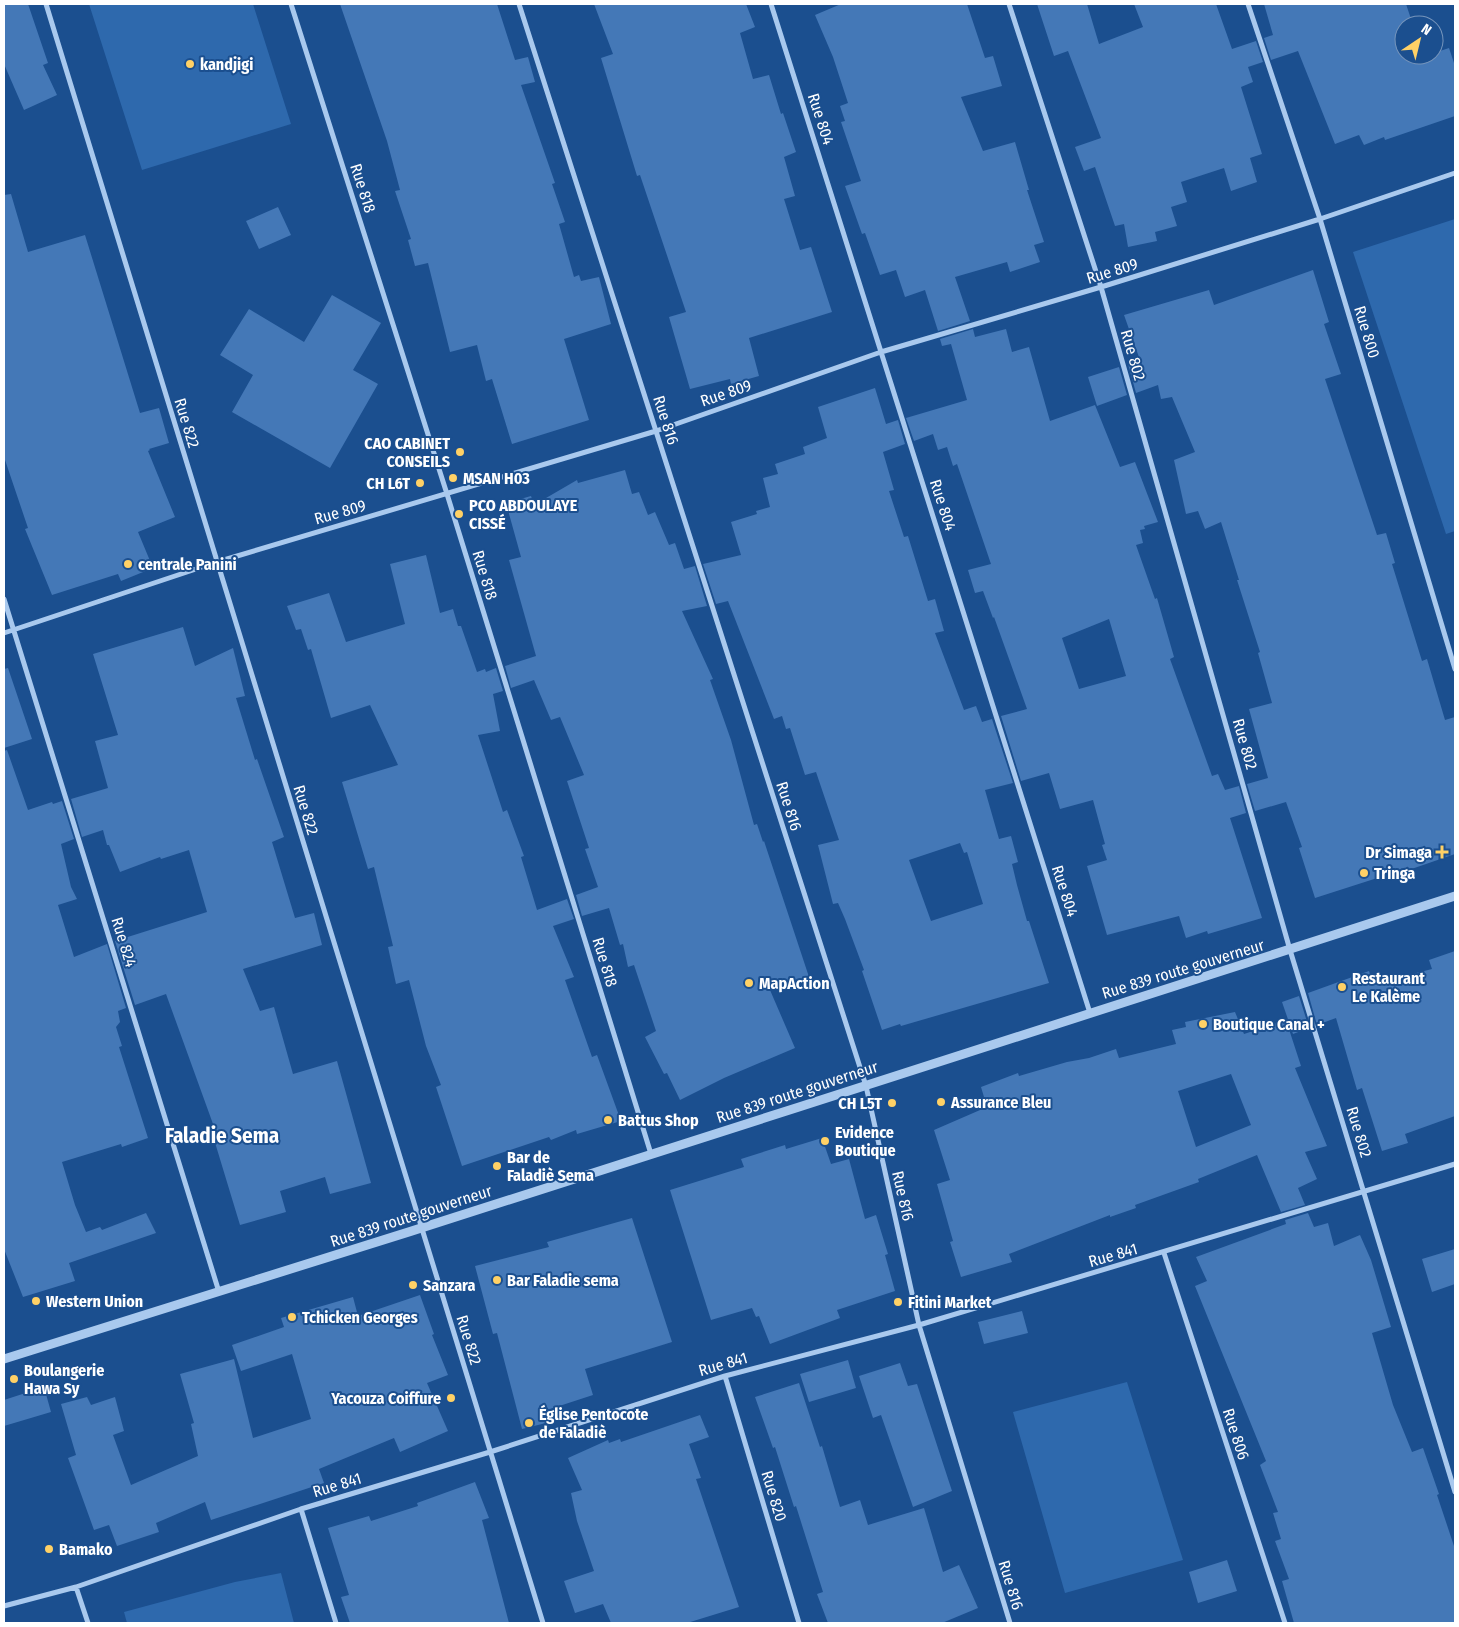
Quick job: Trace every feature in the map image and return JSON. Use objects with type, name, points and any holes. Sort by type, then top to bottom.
[{"type":"street","name":"Rue 822","points":[[46,4],[542,1623]]},
{"type":"street","name":"Rue 818","points":[[291,4],[447,494],[652,1154]]},
{"type":"street","name":"Rue 816","points":[[519,4],[866,1086],[919,1325],[1010,1623]]},
{"type":"street","name":"Rue 804","points":[[771,4],[1090,1013]]},
{"type":"street","name":"Rue 802","points":[[1009,4],[1101,287],[1290,950],[1455,1492]]},
{"type":"street","name":"Rue 800","points":[[1248,4],[1320,219],[1455,669]]},
{"type":"street","name":"Rue 809","points":[[4,633],[217,562],[656,431],[881,352],[1101,287],[1320,219],[1455,174]]},
{"type":"street","name":"Rue 824","points":[[4,600],[220,1293]]},
{"type":"street","name":"Rue 839 route gouverneur","points":[[4,1359],[422,1229],[1455,896]]},
{"type":"street","name":"Rue 841","points":[[4,1606],[76,1587],[301,1509],[490,1452],[725,1376],[919,1325],[1164,1253],[1455,1164]]},
{"type":"street","name":"Rue 806","points":[[1164,1253],[1285,1623]]},
{"type":"street","name":"Rue 820","points":[[725,1376],[799,1623]]},
{"type":"street","points":[[301,1509],[336,1623]]},
{"type":"street","points":[[76,1587],[88,1623]]},
{"type":"shaded area","name":"kandjigi","points":[[89,4],[253,4],[291,124],[142,170]]},
{"type":"shaded area","points":[[1455,219],[1455,531],[1446,534],[1353,252]]},
{"type":"shaded area","points":[[1127,1382],[1183,1560],[1065,1593],[1013,1412]]},
{"type":"shaded area","points":[[281,1573],[294,1623],[127,1623],[124,1612],[235,1582]]},
{"type":"building","points":[[4,4],[28,4],[48,63],[43,65],[57,95],[24,110],[4,64]]},
{"type":"building","points":[[340,4],[497,4],[515,60],[528,57],[535,82],[521,85],[555,183],[552,184],[565,222],[559,224],[574,277],[579,275],[581,281],[599,277],[611,324],[564,339],[589,420],[512,444],[492,379],[486,381],[477,345],[450,352],[428,263],[415,266],[408,240],[411,239],[395,191],[400,190],[387,141]]},
{"type":"building","points":[[594,4],[746,4],[755,27],[740,33],[753,79],[769,75],[781,114],[783,113],[796,152],[784,157],[795,196],[784,199],[800,250],[811,247],[832,312],[749,338],[759,376],[731,384],[730,379],[690,389],[669,317],[686,312],[640,175],[637,176],[601,58],[613,54]]},
{"type":"building","points":[[841,4],[967,4],[985,58],[993,56],[1002,86],[961,97],[983,151],[1015,142],[1029,190],[1027,190],[1044,242],[1034,245],[1040,262],[1010,272],[1007,262],[955,277],[970,321],[938,331],[925,290],[905,297],[896,270],[880,275],[865,233],[862,234],[845,186],[861,181],[841,122],[845,121],[840,106],[848,103],[833,57],[815,15]]},
{"type":"building","points":[[1037,4],[1087,4],[1099,44],[1143,27],[1134,4],[1216,4],[1232,49],[1256,41],[1263,62],[1248,67],[1253,82],[1241,87],[1262,154],[1250,158],[1257,182],[1231,191],[1224,168],[1181,182],[1187,202],[1171,207],[1177,226],[1155,232],[1157,241],[1128,247],[1124,224],[1115,226],[1095,167],[1084,171],[1075,147],[1101,138],[1068,51],[1054,56]]},
{"type":"building","points":[[1264,4],[1406,4],[1410,15],[1394,15],[1394,65],[1444,65],[1444,50],[1449,48],[1455,66],[1455,116],[1385,140],[1384,137],[1364,145],[1359,135],[1335,144],[1298,51],[1271,60],[1264,38],[1273,35]]},
{"type":"building","points":[[11,194],[28,252],[85,235],[140,413],[159,408],[169,443],[149,449],[148,451],[175,517],[138,532],[153,568],[121,581],[118,574],[52,595],[25,529],[28,528],[4,457],[4,195]]},
{"type":"building","points":[[278,207],[291,235],[259,249],[246,221]]},
{"type":"building","points":[[1313,270],[1329,322],[1324,324],[1341,374],[1325,379],[1377,535],[1386,533],[1395,563],[1392,564],[1422,661],[1427,659],[1445,720],[1455,717],[1455,854],[1397,874],[1396,872],[1315,898],[1299,848],[1302,847],[1286,802],[1255,811],[1247,784],[1268,778],[1249,709],[1272,703],[1258,653],[1260,652],[1221,522],[1205,529],[1198,511],[1186,514],[1174,460],[1195,452],[1172,397],[1161,399],[1158,385],[1136,393],[1128,364],[1140,360],[1124,315],[1209,290],[1214,305]]},
{"type":"building","points":[[332,295],[381,323],[353,370],[378,384],[330,468],[232,412],[253,375],[220,355],[249,309],[304,342]]},
{"type":"building","points":[[973,329],[975,337],[1006,329],[1012,352],[1029,347],[1050,421],[1095,405],[1120,467],[1135,462],[1158,522],[1144,526],[1145,529],[1140,530],[1143,543],[1136,545],[1155,599],[1157,598],[1174,657],[1170,659],[1212,776],[1218,774],[1225,790],[1239,786],[1246,813],[1230,818],[1262,918],[1208,934],[1207,931],[1186,938],[1179,916],[1107,935],[1087,866],[1107,860],[1102,845],[1105,844],[1093,800],[1060,809],[1049,773],[1021,781],[1001,716],[1027,709],[983,591],[975,593],[968,570],[991,564],[957,464],[953,466],[947,447],[938,450],[933,434],[914,441],[906,418],[967,400],[951,344],[942,346],[940,339]],"holes":[[[1109,619],[1126,676],[1079,689],[1062,638]]]},
{"type":"building","points":[[1119,367],[1127,395],[1097,406],[1088,377]]},
{"type":"building","points":[[875,388],[886,424],[898,420],[905,444],[883,452],[894,490],[889,491],[904,537],[908,536],[928,601],[935,599],[944,631],[935,633],[964,710],[976,706],[982,722],[992,719],[1013,783],[985,790],[999,839],[1011,836],[1018,862],[1012,864],[1017,885],[1027,921],[1029,921],[1049,983],[882,1030],[862,971],[864,970],[845,919],[838,903],[833,904],[818,845],[839,840],[816,772],[805,775],[790,728],[786,729],[782,716],[774,719],[728,601],[716,604],[703,564],[741,555],[731,522],[757,514],[756,511],[770,507],[763,478],[778,474],[775,464],[805,454],[803,447],[827,438],[818,407]],"holes":[[[960,843],[964,853],[967,852],[983,904],[931,921],[909,860]]]},
{"type":"building","points":[[625,470],[632,494],[639,492],[648,515],[655,512],[669,545],[675,543],[684,569],[695,566],[707,606],[682,611],[713,679],[710,680],[731,740],[754,825],[757,824],[764,841],[809,977],[770,990],[795,1048],[724,1078],[680,1100],[667,1073],[664,1074],[645,1037],[656,1031],[634,965],[628,967],[623,944],[620,945],[609,908],[582,916],[576,895],[598,887],[585,849],[589,848],[567,781],[584,775],[560,717],[551,720],[534,680],[511,688],[505,666],[536,656],[509,560],[521,557],[506,503],[531,496],[534,505],[577,480],[578,483]]},
{"type":"building","points":[[426,555],[440,613],[453,609],[477,672],[485,669],[486,672],[496,668],[503,691],[493,694],[500,731],[478,735],[503,812],[507,810],[524,856],[521,857],[537,910],[567,899],[574,919],[553,926],[574,977],[565,980],[592,1057],[597,1055],[621,1121],[577,1134],[576,1130],[551,1140],[549,1137],[462,1166],[436,1087],[441,1085],[426,1046],[409,980],[396,984],[388,947],[393,946],[374,867],[368,869],[342,782],[398,765],[370,705],[331,718],[311,649],[308,650],[301,629],[296,630],[287,606],[329,593],[346,642],[405,624],[390,564]]},
{"type":"building","points":[[183,627],[195,666],[233,648],[245,696],[236,698],[255,760],[257,759],[284,837],[272,842],[295,918],[314,913],[322,945],[243,969],[260,1011],[274,1007],[293,1074],[337,1061],[371,1183],[330,1194],[325,1177],[280,1191],[286,1212],[240,1225],[213,1136],[217,1135],[166,994],[135,1005],[115,941],[207,912],[189,850],[161,859],[160,857],[120,872],[109,845],[107,845],[103,830],[82,837],[71,799],[108,788],[95,741],[118,735],[93,654]]},
{"type":"building","points":[[8,668],[32,739],[4,748],[4,669]]},
{"type":"building","points":[[7,750],[28,810],[52,802],[53,804],[62,801],[74,839],[61,844],[71,887],[77,899],[58,905],[74,957],[107,944],[126,1008],[118,1011],[120,1022],[116,1027],[122,1046],[119,1047],[148,1138],[122,1147],[121,1144],[62,1162],[75,1205],[86,1232],[100,1227],[102,1230],[146,1213],[156,1233],[69,1263],[75,1281],[23,1297],[4,1249],[4,751]]},
{"type":"building","points":[[1455,951],[1455,1116],[1405,1134],[1408,1143],[1382,1151],[1362,1088],[1357,1090],[1336,1018],[1317,1025],[1308,993],[1369,971],[1373,984],[1432,969],[1429,960]]},
{"type":"building","points":[[1299,996],[1309,1028],[1293,1034],[1282,1002]]},
{"type":"building","points":[[1235,1012],[1244,1034],[1286,1020],[1301,1066],[1295,1068],[1327,1146],[1305,1152],[1317,1179],[1298,1188],[1305,1205],[1281,1212],[1257,1155],[1198,1179],[1199,1182],[1135,1205],[1136,1208],[1110,1217],[1110,1215],[1009,1254],[1012,1262],[961,1277],[950,1242],[953,1241],[937,1184],[950,1180],[934,1130],[987,1107],[981,1087],[1018,1073],[1019,1076],[1116,1049],[1119,1058],[1176,1044],[1172,1030],[1186,1027],[1185,1022]],"holes":[[[1231,1074],[1251,1125],[1196,1147],[1178,1091]]]},
{"type":"building","points":[[822,1138],[831,1164],[849,1159],[865,1219],[876,1215],[888,1254],[885,1255],[895,1291],[837,1310],[840,1318],[770,1344],[759,1316],[756,1317],[752,1308],[711,1320],[670,1190],[744,1167],[741,1159],[785,1145],[786,1149]]},
{"type":"building","points":[[1308,1213],[1314,1227],[1328,1223],[1334,1246],[1360,1235],[1371,1260],[1391,1327],[1372,1333],[1393,1405],[1412,1452],[1423,1448],[1455,1549],[1455,1623],[1294,1623],[1282,1581],[1289,1579],[1275,1541],[1281,1539],[1273,1513],[1278,1512],[1260,1465],[1266,1461],[1195,1286],[1207,1281],[1196,1257],[1286,1224],[1285,1220]]},
{"type":"building","points":[[632,1218],[672,1342],[585,1369],[593,1395],[547,1410],[550,1422],[522,1429],[497,1333],[493,1334],[475,1266],[549,1247],[547,1242]]},
{"type":"building","points":[[1455,1249],[1455,1284],[1432,1292],[1422,1259]]},
{"type":"building","points":[[420,1295],[434,1334],[432,1335],[448,1375],[427,1383],[448,1431],[400,1452],[394,1438],[319,1469],[324,1483],[211,1520],[205,1502],[156,1523],[159,1532],[117,1546],[109,1525],[94,1530],[68,1458],[76,1455],[61,1404],[87,1397],[91,1405],[115,1397],[124,1431],[113,1435],[131,1485],[198,1456],[191,1424],[194,1423],[180,1374],[234,1359],[253,1438],[311,1419],[292,1354],[241,1371],[232,1345],[284,1327],[281,1318],[353,1297],[358,1316]]},
{"type":"building","points":[[1022,1311],[1028,1333],[984,1344],[978,1322]]},
{"type":"building","points":[[848,1360],[856,1388],[809,1402],[800,1374]]},
{"type":"building","points":[[900,1363],[908,1386],[917,1384],[952,1491],[913,1507],[881,1415],[873,1418],[859,1376]]},
{"type":"building","points":[[799,1383],[820,1447],[822,1446],[840,1507],[860,1500],[868,1525],[924,1508],[943,1572],[959,1565],[978,1608],[942,1623],[828,1623],[817,1594],[823,1592],[796,1506],[794,1507],[775,1447],[773,1448],[755,1397]]},
{"type":"building","points":[[44,1387],[51,1412],[4,1426],[4,1400]]},
{"type":"building","points":[[700,1415],[709,1437],[689,1444],[701,1478],[696,1479],[739,1607],[687,1623],[611,1623],[603,1604],[575,1613],[564,1581],[594,1571],[577,1521],[571,1493],[582,1490],[568,1458],[608,1440],[609,1443],[620,1439],[621,1442]]},
{"type":"building","points":[[475,1482],[489,1518],[482,1520],[509,1623],[350,1623],[341,1597],[349,1595],[328,1528],[369,1516],[371,1521],[418,1506],[417,1503]]},
{"type":"building","points":[[1227,1560],[1237,1591],[1198,1603],[1189,1572]]},
{"type":"place","name":"kandjigi","points":[[190,64]]},
{"type":"place","name":"CAO CABINET CONSEILS","points":[[460,452]]},
{"type":"place","name":"MSAN H03","points":[[453,478]]},
{"type":"place","name":"CH L6T","points":[[420,483]]},
{"type":"place","name":"PCO ABDOULAYE CISSÉ","points":[[459,514]]},
{"type":"place","name":"centrale Panini","points":[[128,564]]},
{"type":"place","name":"Dr Simaga","points":[[1442,852]]},
{"type":"place","name":"Tringa","points":[[1364,873]]},
{"type":"place","name":"MapAction","points":[[749,983]]},
{"type":"place","name":"Restaurant Le Kalème","points":[[1342,987]]},
{"type":"place","name":"Boutique Canal +","points":[[1203,1024]]},
{"type":"place","name":"Assurance Bleu","points":[[941,1102]]},
{"type":"place","name":"CH L5T","points":[[892,1103]]},
{"type":"place","name":"Battus Shop","points":[[608,1120]]},
{"type":"place","name":"Evidence Boutique","points":[[825,1141]]},
{"type":"place","name":"Bar de Faladiè Sema","points":[[497,1166]]},
{"type":"place","name":"Bar Faladie sema","points":[[497,1280]]},
{"type":"place","name":"Sanzara","points":[[413,1285]]},
{"type":"place","name":"Western Union","points":[[36,1301]]},
{"type":"place","name":"Fitini Market","points":[[898,1302]]},
{"type":"place","name":"Tchicken Georges","points":[[292,1317]]},
{"type":"place","name":"Boulangerie Hawa Sy","points":[[14,1379]]},
{"type":"place","name":"Yacouza Coiffure","points":[[451,1398]]},
{"type":"place","name":"Église Pentocote de Faladiè","points":[[529,1423]]},
{"type":"place","name":"Bamako","points":[[49,1549]]},
{"type":"district","name":"Faladie Sema","points":[[222,1136]]}]
